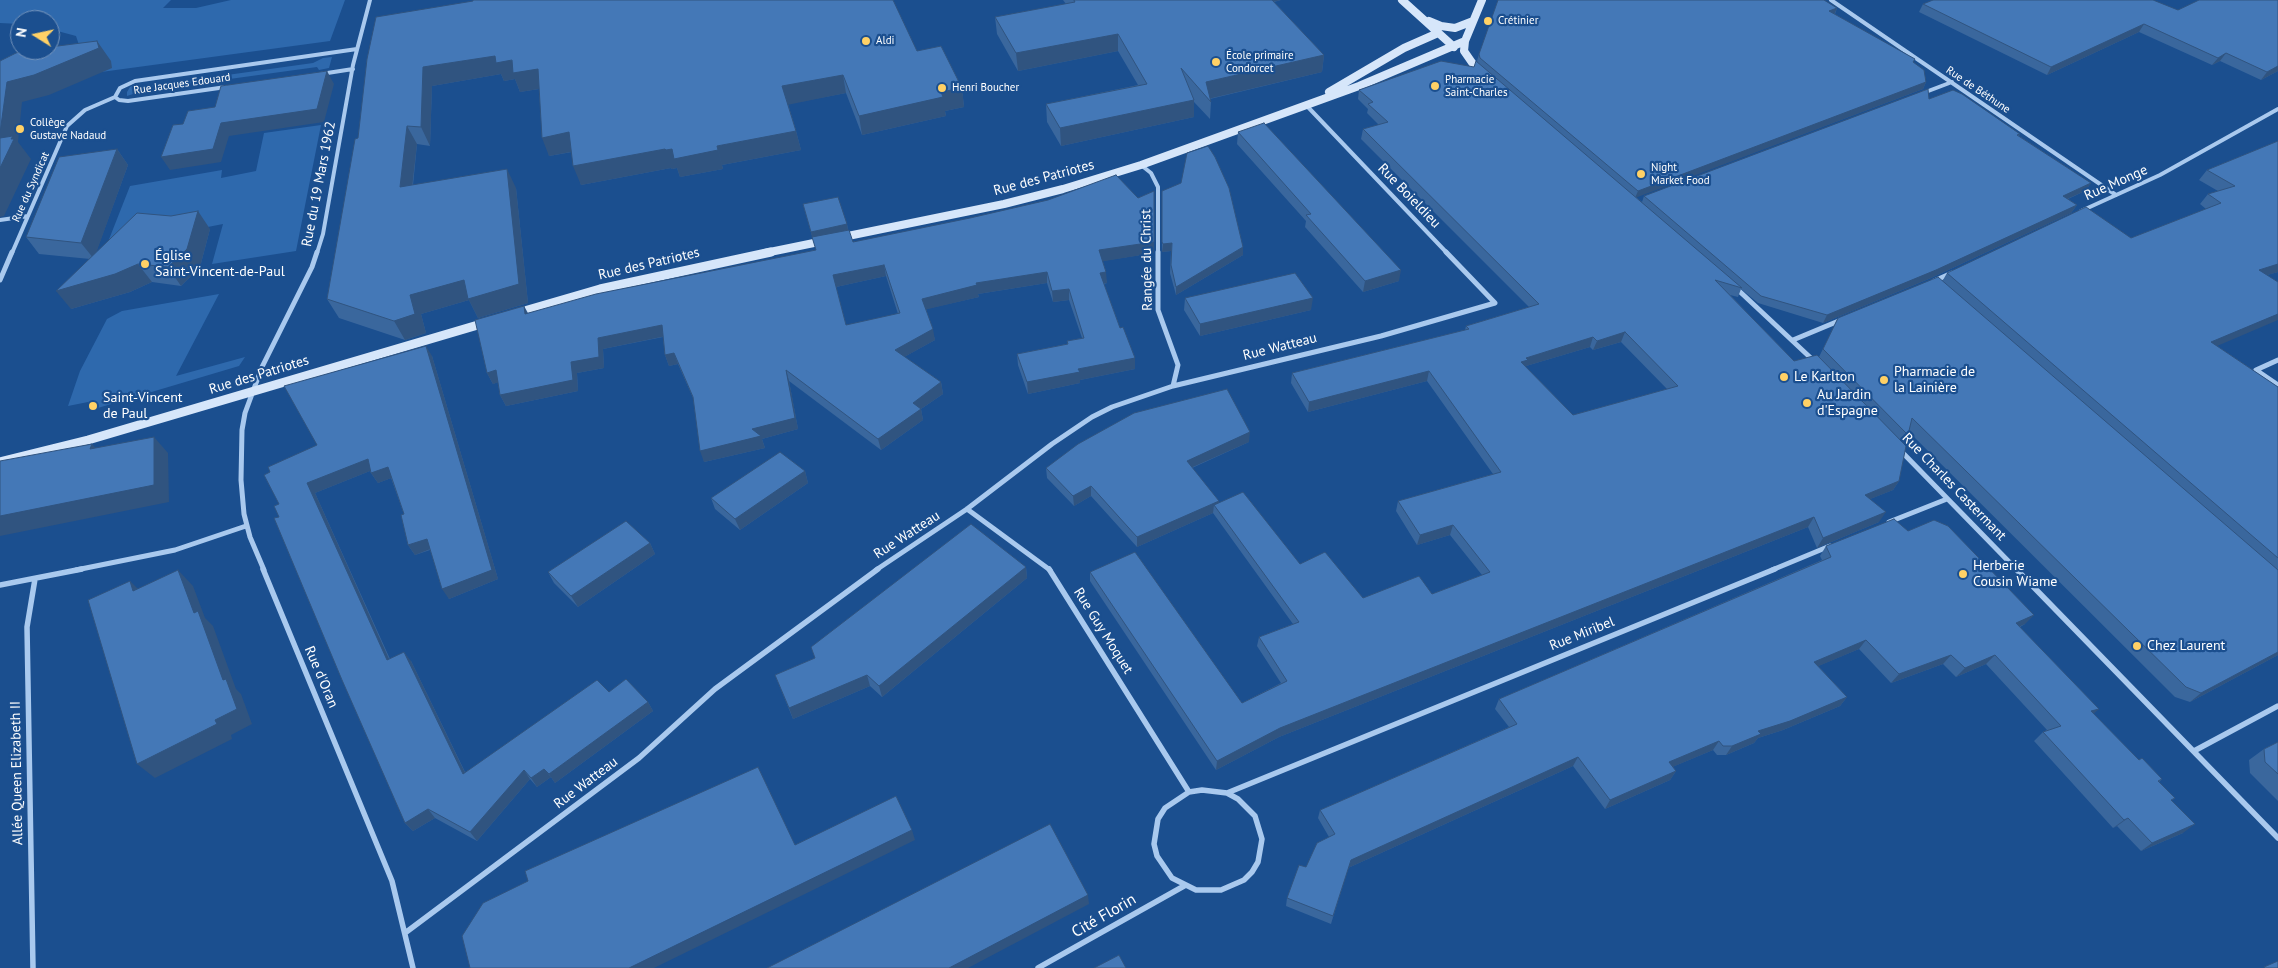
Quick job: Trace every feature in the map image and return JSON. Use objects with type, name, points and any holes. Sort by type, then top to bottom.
[{"type":"street","name":"Rue du 19 Mars 1962","points":[[253,391],[266,356],[317,254],[323,234],[357,49],[370,0]]},
{"type":"street","points":[[1402,0],[1479,70]]},
{"type":"street","points":[[1473,64],[1464,51],[1465,41],[1482,0]]},
{"type":"street","name":"Rue de Béthune","points":[[1831,0],[2116,195]]},
{"type":"street","points":[[1414,11],[1435,24],[1448,28],[1462,27],[1473,21]]},
{"type":"street","name":"Rue des Patriotes","points":[[1306,105],[1404,48],[1438,33]]},
{"type":"street","name":"Rue des Patriotes","points":[[0,462],[88,440],[600,289],[680,270],[1004,204],[1064,189],[1141,165],[1359,86],[1465,41]]},
{"type":"street","name":"Rue Jacques Edouard","points":[[236,86],[128,101],[119,100],[115,97],[120,88],[136,81],[357,49]]},
{"type":"street","points":[[314,75],[353,69]]},
{"type":"street","points":[[1922,94],[1952,82]]},
{"type":"street","name":"Rue du Syndicat","points":[[0,280],[67,126],[85,110],[115,97]]},
{"type":"street","name":"Rue Boieldieu","points":[[1306,105],[1495,303]]},
{"type":"street","name":"Rue Monge","points":[[2080,212],[2160,176],[2278,109]]},
{"type":"street","name":"Rangée du Christ","points":[[1141,165],[1151,173],[1158,187],[1158,310],[1178,365],[1173,386]]},
{"type":"street","points":[[0,220],[28,216]]},
{"type":"street","points":[[1924,285],[1935,284],[1954,271]]},
{"type":"street","points":[[1728,281],[1818,365]]},
{"type":"street","name":"Rue Watteau","points":[[405,933],[639,758],[715,689],[892,558],[967,510],[1052,444],[1092,417],[1112,407],[1173,386],[1382,336],[1495,303]]},
{"type":"street","points":[[1793,340],[1845,318]]},
{"type":"street","points":[[2278,360],[2256,370],[2278,385]]},
{"type":"street","name":"Rue d'Oran","points":[[253,391],[242,430],[242,480],[246,526],[389,874],[413,968]]},
{"type":"street","name":"Rue Charles Castermant","points":[[1895,445],[2278,838]]},
{"type":"street","points":[[1880,526],[1947,499]]},
{"type":"street","name":"Rue Guy Moquet","points":[[967,510],[1052,571],[1189,792]]},
{"type":"street","points":[[0,586],[175,550],[246,526]]},
{"type":"street","name":"Rue Miribel","points":[[1227,794],[1835,544]]},
{"type":"street","name":"Allée Queen Elizabeth II","points":[[33,968],[27,627],[35,578]]},
{"type":"street","points":[[2194,751],[2278,706]]},
{"type":"street","points":[[1202,790],[1227,794],[1247,807],[1260,827],[1262,839],[1258,862],[1244,880],[1221,890],[1209,892],[1184,886],[1172,878],[1163,868],[1157,856],[1154,844],[1158,819],[1165,808],[1189,792],[1202,790]]},
{"type":"street","name":"Cité Florin","points":[[1038,968],[1107,931],[1184,886]]},
{"type":"shaded area","points":[[0,0],[171,0],[163,8],[196,8],[231,0],[345,0],[330,41],[101,72],[83,57],[76,36],[60,32],[60,10],[10,10],[10,24],[0,23]]},
{"type":"shaded area","points":[[332,57],[329,68],[319,70],[317,67],[142,91],[127,96],[130,87],[139,84],[141,87],[313,63],[323,58]]},
{"type":"shaded area","points":[[321,125],[296,251],[212,264],[223,224],[106,247],[130,186],[222,170],[221,178],[256,171],[264,133]]},
{"type":"shaded area","points":[[219,294],[176,376],[245,357],[239,366],[91,410],[88,402],[68,406],[80,371],[107,319],[122,311]]},
{"type":"building","points":[[473,0],[893,0],[917,51],[941,46],[962,88],[941,92],[943,97],[859,116],[843,75],[782,86],[796,131],[717,146],[718,150],[674,159],[672,149],[665,149],[573,166],[569,132],[542,138],[538,69],[513,73],[512,60],[496,63],[495,56],[423,67],[421,127],[407,126],[400,187],[507,169],[519,284],[468,299],[464,280],[410,295],[415,314],[394,321],[327,299],[355,139],[358,138],[367,59],[376,17]]},
{"type":"building","name":"École primaire Condorcet","points":[[1074,0],[1272,0],[1324,55],[1206,82],[1211,102],[1181,68],[1194,100],[1060,128],[1046,104],[1147,84],[1118,34],[1016,53],[995,17],[1075,2]]},
{"type":"building","points":[[1498,0],[1824,0],[1837,8],[1829,11],[1915,59],[1913,62],[1924,70],[1926,82],[1638,191],[1480,58],[1479,54]]},
{"type":"building","points":[[1933,0],[2153,0],[2178,10],[2199,0],[2278,0],[2278,66],[2267,72],[2226,53],[2218,58],[2144,24],[2051,67],[1923,4]]},
{"type":"building","points":[[97,41],[99,48],[34,75],[7,82],[0,133],[0,61],[10,56],[10,60],[60,60],[60,46]]},
{"type":"building","points":[[1441,61],[1474,67],[1476,61],[1742,288],[1715,280],[1794,361],[1817,355],[1906,446],[1899,481],[1865,495],[1886,512],[1823,538],[1814,517],[1280,728],[1217,761],[1090,572],[1135,552],[1242,703],[1287,681],[1259,637],[1299,622],[1214,505],[1243,492],[1300,564],[1325,552],[1363,598],[1419,576],[1432,594],[1490,572],[1453,525],[1420,535],[1398,501],[1501,472],[1429,371],[1309,402],[1292,373],[1469,329],[1466,326],[1539,304],[1363,129],[1388,122],[1368,104],[1373,102],[1359,90]],"holes":[[[1625,332],[1678,386],[1573,415],[1521,362],[1528,360],[1526,358],[1593,337],[1597,341]]]},
{"type":"building","points":[[327,71],[317,109],[221,123],[213,149],[161,157],[173,125],[183,124],[188,111],[215,107],[221,86]]},
{"type":"building","points":[[1928,89],[1929,99],[1953,90],[1962,94],[2020,134],[2017,135],[2091,183],[2063,196],[2077,205],[1936,270],[1827,315],[1761,296],[1644,196]]},
{"type":"building","points":[[1264,123],[1401,270],[1365,281],[1306,215],[1311,214],[1238,132]]},
{"type":"building","points":[[13,136],[11,139],[14,139],[0,168],[0,138]]},
{"type":"building","points":[[2278,141],[2278,264],[2259,270],[2278,282],[2278,314],[2211,342],[2278,387],[2278,558],[1947,273],[2086,207],[2131,238],[2221,203],[2208,194],[2235,186],[2207,170]]},
{"type":"building","points":[[1208,146],[1229,188],[1243,247],[1176,287],[1171,265],[1172,243],[1163,244],[1162,242],[1162,191],[1181,183],[1187,153]]},
{"type":"building","points":[[117,149],[81,243],[26,237],[59,157]]},
{"type":"building","points":[[1116,175],[1138,198],[1154,191],[1154,242],[1099,250],[1106,272],[1100,273],[1120,328],[1123,327],[1135,358],[1078,369],[1080,372],[1027,382],[1017,354],[1068,344],[1067,341],[1084,338],[1069,289],[1052,291],[1047,272],[976,283],[977,285],[922,299],[933,329],[895,350],[941,382],[913,403],[921,409],[878,439],[786,370],[795,418],[752,429],[761,436],[700,451],[693,397],[674,353],[665,355],[662,325],[598,338],[599,357],[571,362],[573,380],[500,395],[496,370],[487,373],[475,320],[524,306],[525,314],[596,294],[816,250],[812,237],[849,230],[853,242],[1048,200]],"holes":[[[884,265],[900,313],[846,325],[833,275]]]},
{"type":"building","points":[[838,197],[847,224],[811,232],[803,204]]},
{"type":"building","points":[[198,211],[187,249],[168,267],[138,264],[115,274],[56,291],[137,213],[171,216]]},
{"type":"building","points":[[1295,273],[1313,298],[1200,324],[1185,298]]},
{"type":"building","points":[[1938,277],[2278,570],[2278,652],[2201,693],[2186,687],[1912,418],[1908,435],[1823,349],[1838,318]]},
{"type":"building","points":[[426,346],[492,570],[442,589],[427,539],[408,545],[401,515],[404,514],[388,467],[371,473],[368,459],[307,483],[387,660],[404,652],[463,774],[597,680],[609,692],[626,679],[648,702],[549,774],[544,769],[531,778],[524,770],[470,832],[428,809],[405,823],[274,518],[279,517],[274,506],[279,504],[264,475],[270,472],[268,467],[317,445],[284,386]]},
{"type":"building","points":[[1227,389],[1250,432],[1187,461],[1219,501],[1137,537],[1091,486],[1073,496],[1046,468],[1078,444],[1134,413]]},
{"type":"building","points":[[154,437],[154,485],[0,516],[0,461],[92,444],[90,449]]},
{"type":"building","points":[[780,452],[805,471],[735,519],[711,498]]},
{"type":"building","points":[[1894,519],[1908,531],[1934,520],[1948,526],[2034,615],[2016,623],[2099,709],[2091,711],[2139,760],[2142,758],[2162,779],[2158,781],[2175,798],[2171,800],[2195,824],[2152,843],[2128,818],[2124,820],[2043,732],[2061,726],[1995,655],[1965,668],[1951,655],[1899,674],[1866,640],[1814,662],[1847,697],[1790,721],[1758,731],[1761,734],[1732,746],[1723,746],[1719,741],[1669,762],[1676,771],[1610,800],[1578,757],[1351,860],[1333,916],[1287,898],[1299,865],[1306,867],[1317,843],[1335,834],[1320,810],[1517,724],[1499,699],[1831,557],[1826,546]]},
{"type":"building","points":[[626,521],[650,543],[571,596],[548,572]]},
{"type":"building","points":[[971,524],[1026,567],[879,686],[867,675],[789,708],[775,675],[815,658],[811,647]]},
{"type":"building","points":[[178,570],[194,613],[198,611],[223,680],[226,679],[237,709],[215,720],[217,724],[137,764],[88,600],[130,581],[133,591]]},
{"type":"building","points":[[2278,742],[2278,774],[2265,762],[2264,749]]},
{"type":"building","points":[[758,767],[795,845],[896,796],[912,830],[629,968],[470,968],[462,936],[483,903],[528,881],[525,871]]},
{"type":"building","points":[[1050,824],[1088,895],[949,968],[767,968]]},
{"type":"building","points":[[1119,955],[1126,968],[1094,968]]},
{"type":"building","points":[[2278,961],[2278,968],[2264,967]]},
{"type":"place","name":"Crétinier","points":[[1488,21]]},
{"type":"place","name":"Aldi","points":[[866,41]]},
{"type":"place","name":"École primaire Condorcet","points":[[1216,62]]},
{"type":"place","name":"Pharmacie Saint-Charles","points":[[1435,86]]},
{"type":"place","name":"Henri Boucher","points":[[942,88]]},
{"type":"place","name":"Collège Gustave Nadaud","points":[[20,129]]},
{"type":"place","name":"Night Market Food","points":[[1641,174]]},
{"type":"place","name":"Église Saint-Vincent-de-Paul","points":[[145,264]]},
{"type":"place","name":"Le Karlton","points":[[1784,377]]},
{"type":"place","name":"Pharmacie de la Lainière","points":[[1884,380]]},
{"type":"place","name":"Au Jardin d'Espagne","points":[[1807,403]]},
{"type":"place","name":"Saint-Vincent de Paul","points":[[93,406]]},
{"type":"place","name":"Herberie Cousin Wiame","points":[[1963,574]]},
{"type":"place","name":"Chez Laurent","points":[[2137,646]]}]
